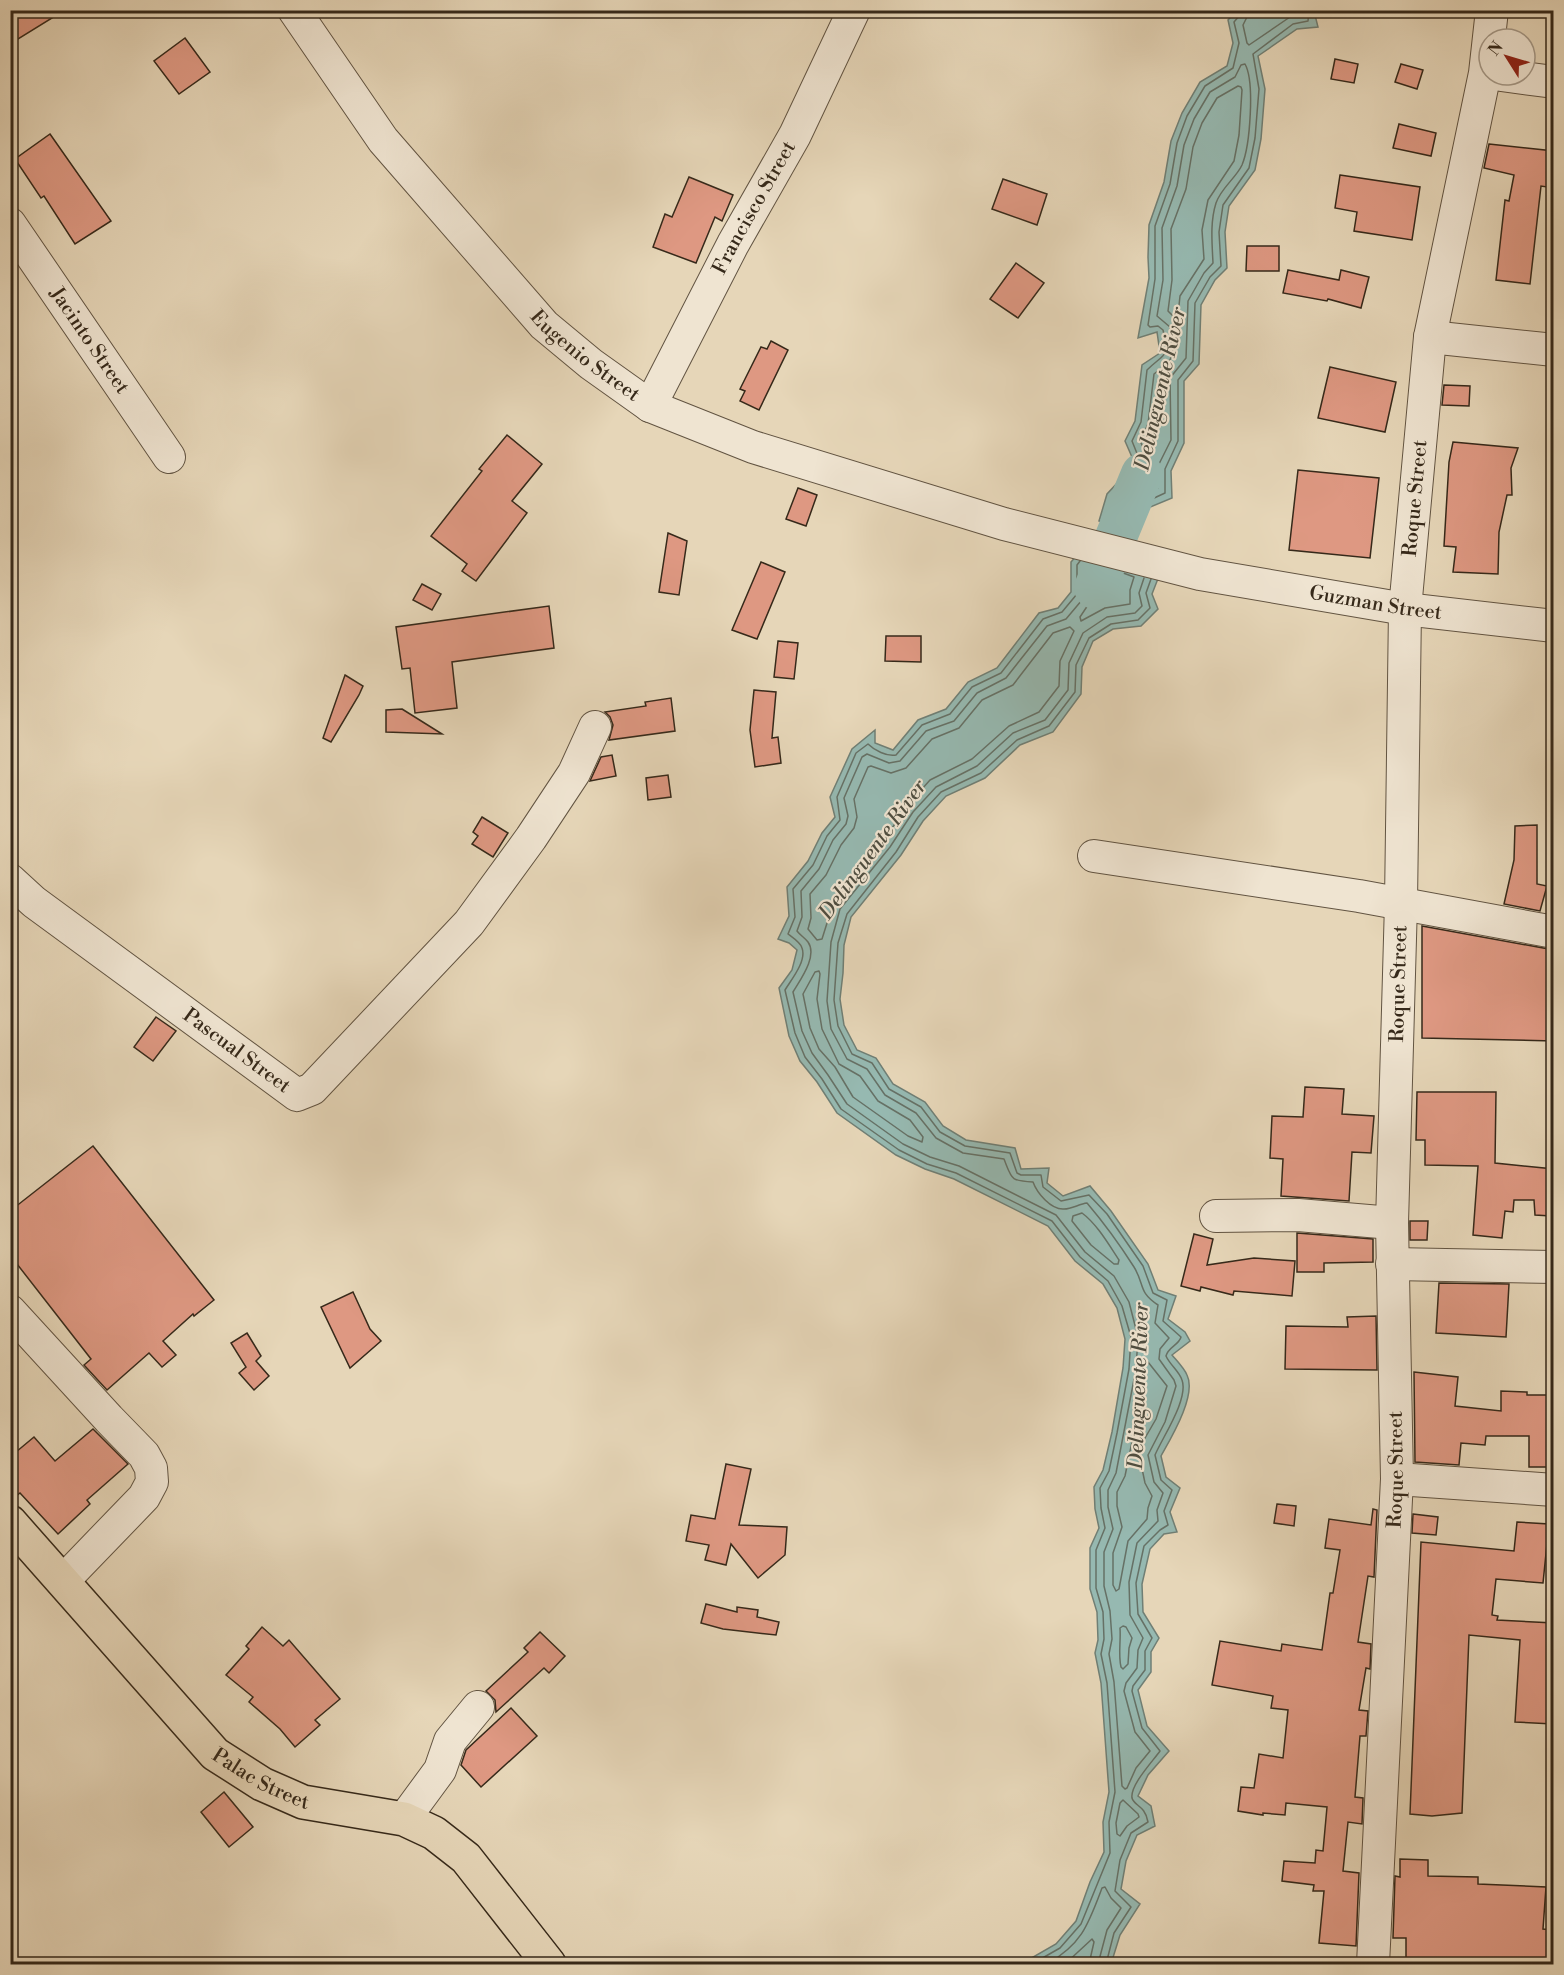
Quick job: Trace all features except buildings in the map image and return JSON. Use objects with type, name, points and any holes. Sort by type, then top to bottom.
[{"type":"main road","name":"Palac Street","points":[[10,1522],[215,1754],[262,1784],[303,1802],[404,1819],[434,1833],[466,1858],[549,1965]]},
{"type":"street","name":"Eugenio Street","points":[[294,10],[383,140],[544,325],[591,364],[650,406],[753,447],[1004,524],[1200,574]]},
{"type":"street","name":"Francisco Street","points":[[650,406],[733,243],[795,135],[854,10]]},
{"type":"street","name":"Roque Street","points":[[1492,10],[1492,27]]},
{"type":"street","points":[[1537,80],[1554,82]]},
{"type":"street","name":"Roque Street","points":[[1373,1965],[1397,1479],[1392,1222],[1401,903],[1405,609],[1430,337],[1489,87]]},
{"type":"street","name":"Jacinto Street","points":[[10,224],[169,457]]},
{"type":"street","points":[[1430,337],[1554,350]]},
{"type":"street","name":"Guzman Street","points":[[1200,574],[1405,609],[1554,626]]},
{"type":"street","name":"Pascual Street","points":[[10,880],[34,902],[297,1095],[312,1089],[469,923],[531,838],[574,773],[595,727]]},
{"type":"street","points":[[1094,856],[1401,903],[1554,932]]},
{"type":"street","points":[[1216,1216],[1298,1215],[1392,1222]]},
{"type":"street","points":[[1392,1264],[1554,1267]]},
{"type":"street","points":[[10,1311],[144,1455],[152,1468],[152,1482],[144,1497],[63,1581]]},
{"type":"street","points":[[1397,1479],[1554,1490]]},
{"type":"street","points":[[404,1819],[440,1770],[450,1742],[478,1707]]},
{"type":"water","points":[[1236,11],[1314,11],[1318,27],[1297,29],[1258,56],[1265,89],[1261,139],[1255,170],[1229,206],[1225,232],[1227,268],[1215,280],[1201,305],[1199,364],[1184,381],[1184,443],[1171,471],[1172,498],[1143,510],[1133,530],[1099,521],[1107,494],[1135,464],[1125,441],[1135,421],[1142,365],[1160,353],[1157,332],[1138,338],[1149,278],[1149,225],[1164,182],[1171,141],[1182,113],[1200,82],[1227,66],[1233,43],[1228,20]]},
{"type":"water","points":[[1091,539],[1161,571],[1152,594],[1158,609],[1141,626],[1113,629],[1093,641],[1082,667],[1081,694],[1053,732],[1020,745],[985,778],[946,796],[923,821],[901,855],[851,917],[844,945],[840,999],[844,1025],[857,1050],[876,1058],[893,1084],[925,1102],[943,1126],[966,1140],[1015,1148],[1021,1169],[1049,1168],[1047,1183],[1063,1196],[1090,1186],[1111,1211],[1148,1264],[1158,1290],[1176,1296],[1168,1319],[1185,1332],[1190,1341],[1172,1355],[1187,1375],[1189,1394],[1182,1416],[1161,1456],[1166,1477],[1180,1488],[1170,1512],[1177,1532],[1164,1534],[1150,1549],[1142,1584],[1143,1612],[1159,1638],[1151,1652],[1151,1672],[1138,1690],[1147,1726],[1169,1751],[1148,1775],[1138,1796],[1151,1806],[1155,1826],[1137,1835],[1126,1861],[1121,1889],[1140,1904],[1120,1935],[1111,1964],[1021,1964],[1056,1944],[1076,1921],[1104,1852],[1103,1822],[1109,1792],[1101,1683],[1095,1653],[1098,1640],[1097,1612],[1090,1589],[1090,1548],[1099,1528],[1094,1487],[1103,1470],[1112,1432],[1123,1368],[1125,1339],[1117,1308],[1103,1284],[1075,1261],[1048,1226],[954,1179],[925,1169],[896,1155],[837,1113],[800,1061],[789,1036],[779,988],[792,970],[797,950],[789,943],[778,939],[789,916],[787,887],[808,861],[822,833],[835,817],[830,797],[852,749],[875,730],[875,743],[893,750],[918,720],[946,709],[968,682],[997,668],[1039,613],[1058,608],[1071,592],[1071,562]]},
{"type":"waterway","name":"Delinguente River","points":[[1095,588],[1142,474]]}]
